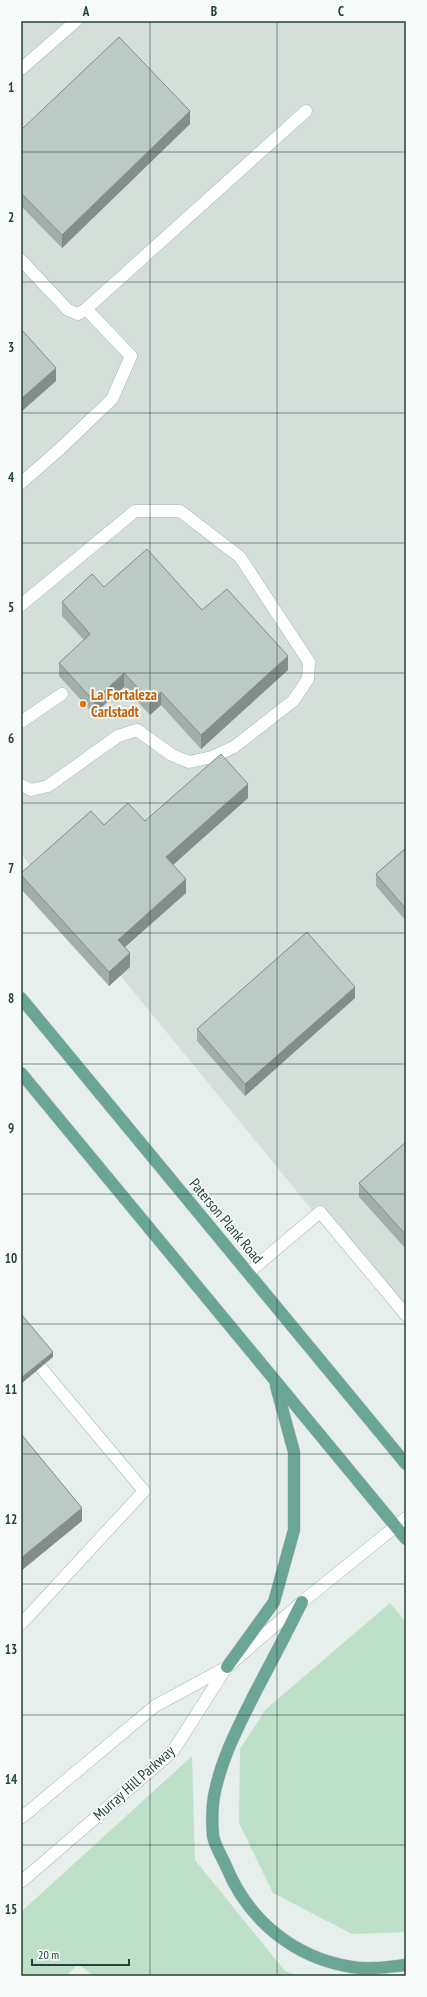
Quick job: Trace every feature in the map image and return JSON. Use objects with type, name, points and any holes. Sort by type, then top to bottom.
[{"type":"main road","name":"Paterson Plank Road","points":[[21,998],[406,1464]]},
{"type":"main road","points":[[21,1073],[406,1539]]},
{"type":"main road","points":[[227,1667],[274,1602],[294,1530],[294,1452],[275,1381]]},
{"type":"main road","points":[[302,1602],[222,1761],[213,1798],[213,1836],[228,1873],[241,1897],[258,1918],[278,1937],[301,1951],[326,1961],[353,1967],[380,1968],[406,1964]]},
{"type":"street","points":[[21,69],[76,21]]},
{"type":"street","points":[[21,260],[68,310],[78,314],[86,309],[306,111]]},
{"type":"street","points":[[21,483],[62,447],[112,399],[131,356],[86,309]]},
{"type":"street","points":[[21,605],[134,511],[180,511],[240,557],[309,662],[308,679],[293,701],[234,748],[189,762],[172,755],[137,730],[118,736],[48,786],[31,790],[21,785]]},
{"type":"street","points":[[21,722],[62,694]]},
{"type":"street","points":[[248,1273],[320,1212],[406,1315]]},
{"type":"street","points":[[21,1344],[144,1491],[21,1624]]},
{"type":"street","name":"Murray Hill Parkway","points":[[21,1818],[155,1706],[227,1667],[302,1602],[406,1518]]},
{"type":"street","name":"Murray Hill Parkway","points":[[21,1882],[173,1750],[227,1667]]},
{"type":"shaded area","points":[[21,21],[406,21],[406,1325],[21,854]]},
{"type":"green space","points":[[390,1603],[406,1622],[406,1932],[352,1934],[273,1893],[239,1823],[240,1749],[266,1709]]},
{"type":"green space","points":[[192,1756],[195,1860],[285,1971],[301,1976],[94,1976],[78,1964],[66,1976],[21,1976],[21,1912]]},
{"type":"building","points":[[119,37],[190,111],[62,235],[21,193],[21,130]]},
{"type":"building","points":[[21,329],[56,368],[21,399]]},
{"type":"building","points":[[147,549],[202,610],[227,589],[288,656],[201,735],[161,692],[150,701],[124,673],[94,701],[59,663],[90,634],[62,602],[92,574],[104,587]]},
{"type":"building","points":[[221,754],[248,784],[166,857],[186,879],[118,940],[130,953],[109,972],[21,875],[21,873],[91,811],[104,825],[128,803],[145,821]]},
{"type":"building","points":[[406,848],[406,909],[376,874]]},
{"type":"building","points":[[307,932],[355,987],[245,1084],[197,1029]]},
{"type":"building","points":[[406,1142],[406,1235],[359,1183]]},
{"type":"building","points":[[21,1314],[53,1352],[21,1378]]},
{"type":"building","points":[[21,1434],[82,1508],[21,1558]]},
{"type":"place","name":"La Fortaleza Carlstadt","points":[[83,704]]}]
